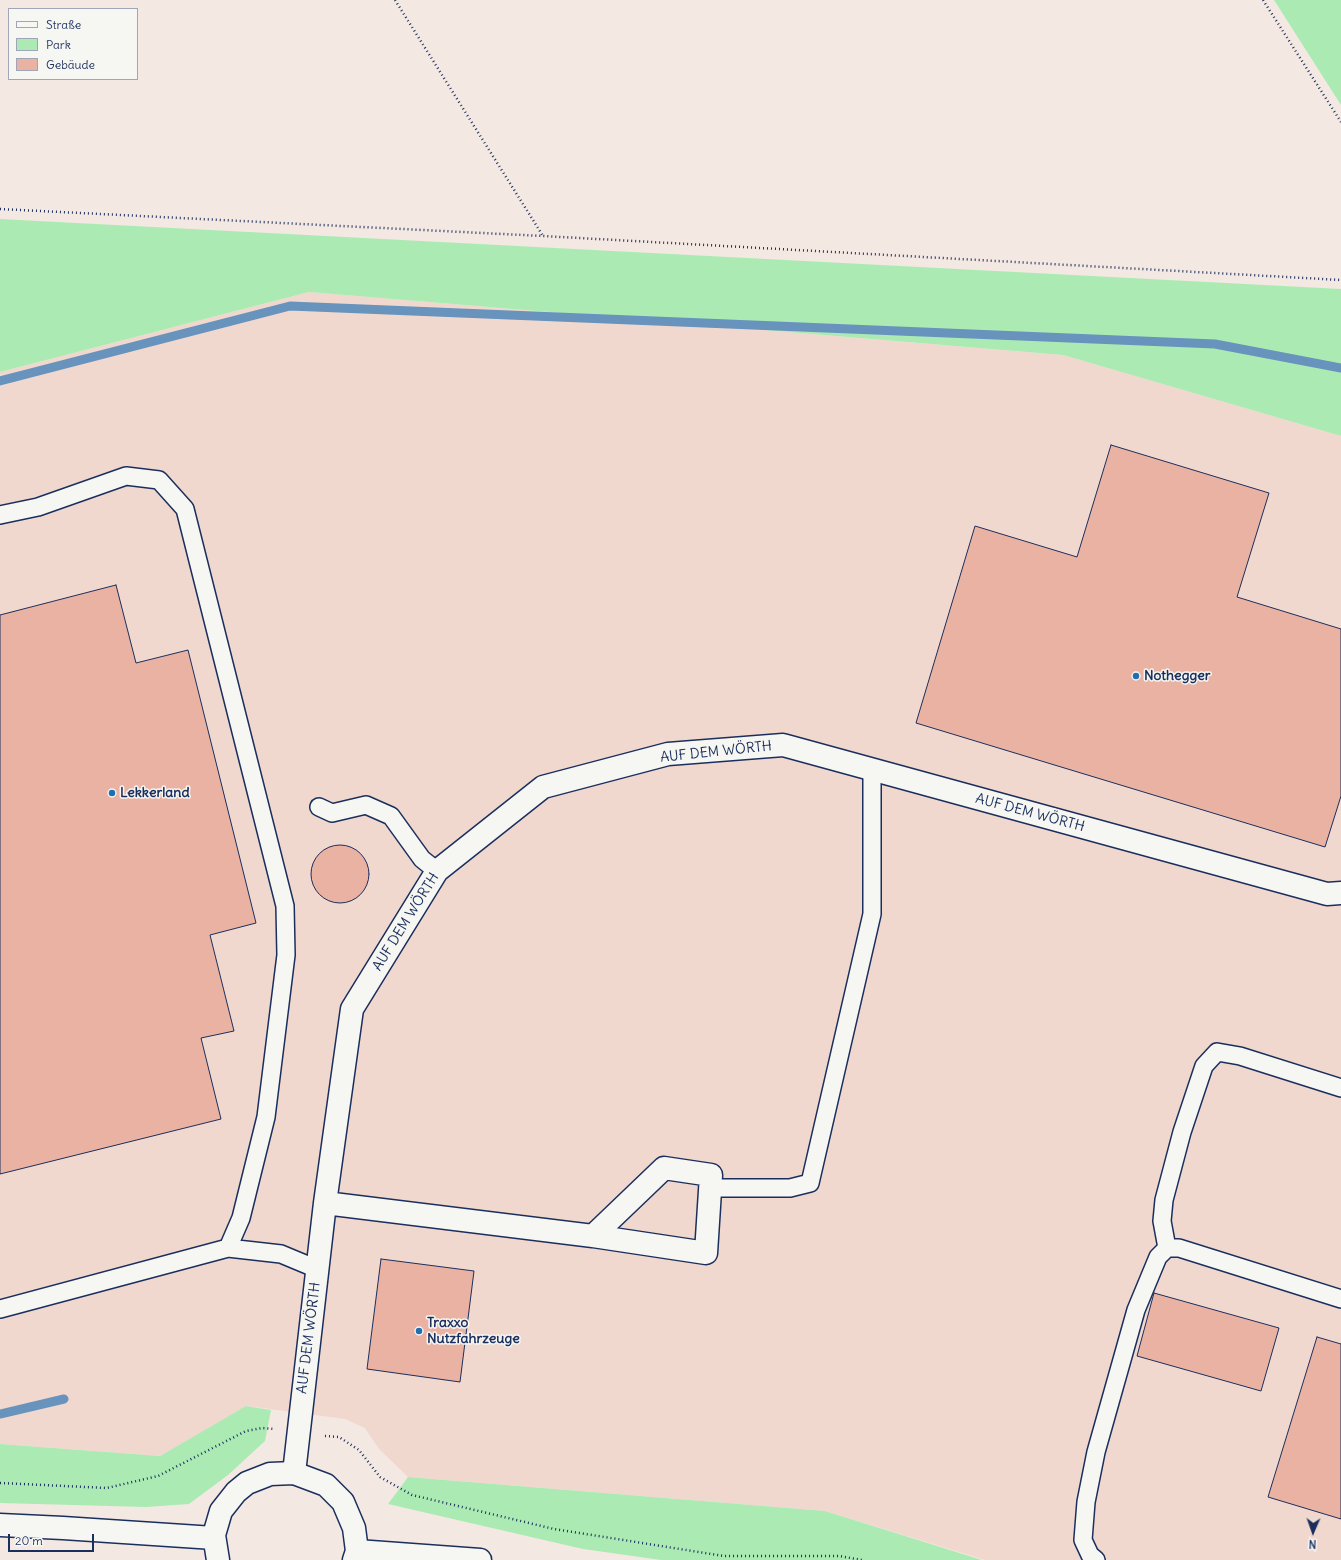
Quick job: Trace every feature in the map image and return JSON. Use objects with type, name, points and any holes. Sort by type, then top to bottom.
[{"type":"street","name":"AUF DEM WÖRTH","points":[[294,1473],[325,1203],[352,1009],[437,871],[543,787],[668,754],[783,745],[1327,894],[1341,893]]},
{"type":"street","points":[[325,1203],[593,1236],[706,1253],[711,1175],[664,1168],[593,1236]]},
{"type":"street","points":[[218,1560],[214,1538],[221,1511],[236,1492],[247,1483],[270,1474],[294,1473],[326,1485],[343,1502],[354,1528],[356,1556],[480,1560]]},
{"type":"street","points":[[0,1525],[214,1538]]},
{"type":"lane","points":[[0,515],[38,507],[126,476],[159,480],[185,509],[285,906],[286,955],[266,1117],[241,1218],[228,1248]]},
{"type":"lane","points":[[710,1188],[790,1188],[810,1183],[872,914],[872,769]]},
{"type":"lane","points":[[319,807],[332,814],[366,805],[391,816],[422,859],[437,871]]},
{"type":"lane","points":[[1167,1248],[1162,1221],[1164,1200],[1182,1132],[1204,1066],[1217,1052],[1240,1056],[1341,1088]]},
{"type":"lane","points":[[0,1309],[228,1248],[281,1254],[317,1269]]},
{"type":"lane","points":[[1096,1560],[1090,1555],[1083,1540],[1086,1502],[1096,1452],[1136,1310],[1158,1257],[1167,1248],[1179,1248],[1341,1300]]},
{"type":"path","points":[[395,0],[543,236]]},
{"type":"path","points":[[1263,0],[1341,122]]},
{"type":"path","points":[[0,209],[543,236],[1341,280]]},
{"type":"path","points":[[0,1483],[107,1488],[158,1476],[246,1431],[262,1428],[339,1437],[359,1450],[380,1477],[412,1495],[554,1529],[724,1556],[839,1556],[862,1560]]},
{"type":"shaded area","points":[[309,292],[1063,355],[1341,436],[1341,1560],[985,1560],[825,1511],[408,1477],[379,1449],[365,1428],[345,1419],[247,1406],[160,1456],[0,1444],[0,372]]},
{"type":"green space","points":[[1274,0],[1341,0],[1341,105]]},
{"type":"green space","points":[[0,219],[1341,289],[1341,436],[1063,355],[309,292],[0,372]]},
{"type":"green space","points":[[246,1406],[271,1410],[265,1441],[228,1475],[189,1504],[146,1507],[0,1503],[0,1444],[160,1456]]},
{"type":"green space","points":[[408,1477],[825,1511],[982,1560],[661,1560],[583,1549],[388,1504]]},
{"type":"building","name":"Nothegger","points":[[1111,445],[1269,493],[1237,597],[1341,629],[1341,796],[1325,847],[916,723],[975,526],[1077,557]]},
{"type":"building","name":"Lekkerland","points":[[116,585],[136,663],[188,650],[256,923],[210,935],[234,1031],[201,1038],[221,1119],[0,1174],[0,615]]},
{"type":"building","points":[[334,845],[346,845],[361,853],[369,868],[369,880],[361,895],[346,903],[334,903],[319,895],[311,880],[311,868],[319,853]]},
{"type":"building","points":[[381,1259],[474,1271],[460,1382],[367,1369]]},
{"type":"building","points":[[1154,1293],[1279,1328],[1261,1391],[1137,1356]]},
{"type":"building","points":[[1317,1337],[1341,1344],[1341,1519],[1268,1497]]},
{"type":"waterway","points":[[0,381],[290,306],[1215,344],[1341,368]]},
{"type":"waterway","points":[[0,1414],[64,1399]]},
{"type":"place","name":"Nothegger","points":[[1136,676]]},
{"type":"place","name":"Lekkerland","points":[[112,793]]},
{"type":"place","name":"Traxxo Nutzfahrzeuge","points":[[419,1331]]}]
